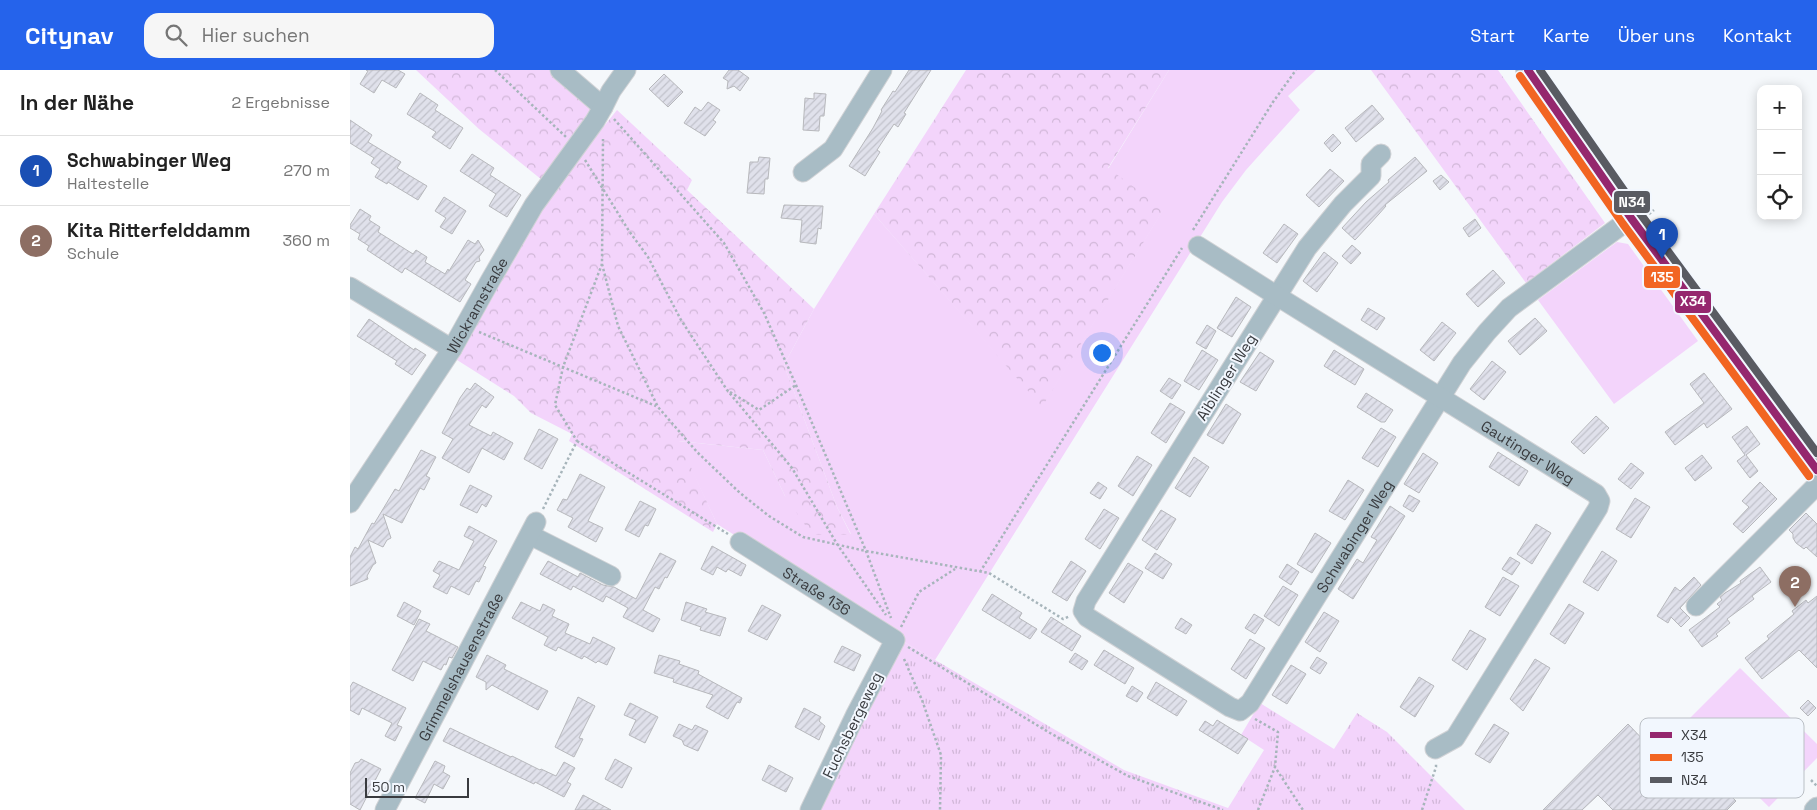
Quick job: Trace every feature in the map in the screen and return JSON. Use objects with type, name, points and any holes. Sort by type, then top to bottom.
[{"type":"main road","points":[[1528,70],[1632,218],[1817,470]]},
{"type":"street","points":[[560,70],[603,107]]},
{"type":"street","name":"Wickramstraße","points":[[350,503],[452,349],[534,205],[603,107],[610,92],[626,70]]},
{"type":"street","points":[[803,172],[833,149],[882,70]]},
{"type":"street","name":"Aiblinger Weg","points":[[1082,611],[1086,601],[1307,248],[1342,204],[1371,176],[1371,164],[1381,154]]},
{"type":"street","name":"Schwabinger Weg","points":[[1240,711],[1250,703],[1462,363],[1509,308],[1632,218]]},
{"type":"street","name":"Gautinger Weg","points":[[1190,243],[1596,494],[1600,502],[1454,738],[1435,749]]},
{"type":"street","points":[[350,287],[452,349]]},
{"type":"street","points":[[1696,606],[1817,485]]},
{"type":"street","points":[[533,529],[611,576]]},
{"type":"street","name":"Grimmelshausenstraße","points":[[385,810],[533,529]]},
{"type":"street","name":"Straße 136","points":[[740,542],[895,640]]},
{"type":"street","points":[[1082,611],[1087,617],[1230,707],[1240,711]]},
{"type":"street","name":"Fuchsbergeweg","points":[[810,810],[855,716],[895,640]]},
{"type":"street","points":[[1814,810],[1817,807]]},
{"type":"path","points":[[494,70],[576,146],[629,231],[648,257],[681,320],[727,390],[792,468],[837,544],[885,614],[922,700],[941,755],[940,810]]},
{"type":"path","points":[[980,572],[1190,243],[1273,102],[1296,70]]},
{"type":"path","points":[[603,107],[724,243],[764,313],[866,551],[890,613],[895,640],[1050,733],[1128,776],[1223,810]]},
{"type":"path","points":[[603,137],[602,264],[618,326],[658,407],[697,452],[740,493],[762,510],[803,536],[866,551],[989,573],[1063,619],[1082,611]]},
{"type":"path","points":[[602,264],[563,367],[555,405],[577,440],[740,542]]},
{"type":"path","points":[[466,326],[658,407]]},
{"type":"path","points":[[727,390],[759,410],[796,385]]},
{"type":"path","points":[[533,529],[577,440]]},
{"type":"path","points":[[895,640],[918,592],[956,568]]},
{"type":"path","points":[[1240,711],[1278,732],[1275,767],[1258,810]]},
{"type":"path","points":[[1422,810],[1436,767],[1435,749]]},
{"type":"path","points":[[1275,767],[1303,810]]},
{"type":"path","points":[[1811,780],[1817,786]]},
{"type":"green space","points":[[416,70],[550,70],[596,113],[542,180],[479,129]]},
{"type":"green space","points":[[966,70],[1169,70],[1108,168],[1164,209],[1042,407],[874,214]]},
{"type":"green space","points":[[1169,70],[1316,70],[1288,96],[1300,110],[1246,170],[1222,202],[935,660],[717,524],[678,441],[763,450],[785,496],[851,534],[837,507],[784,365],[814,309],[874,214],[1042,406],[1163,210],[1108,169]]},
{"type":"green space","points":[[1371,70],[1498,70],[1605,223],[1526,283]]},
{"type":"green space","points":[[617,110],[692,180],[687,190],[814,309],[784,365],[837,507],[851,535],[812,535],[785,496],[763,450],[679,441],[717,524],[713,532],[569,441],[572,434],[531,413],[514,396],[457,360],[552,191]]},
{"type":"green space","points":[[1617,242],[1628,244],[1698,341],[1614,404],[1538,300]]},
{"type":"green space","points":[[899,639],[1124,770],[1228,808],[1264,750],[1241,735],[1260,703],[1334,749],[1357,713],[1387,732],[1465,810],[811,810]]},
{"type":"green space","points":[[1740,668],[1791,718],[1690,718]]},
{"type":"green space","points":[[1804,731],[1817,744],[1817,758],[1804,771]]},
{"type":"green space","points":[[1760,798],[1778,798],[1769,807]]},
{"type":"building","points":[[366,70],[398,70],[405,74],[396,88],[382,80],[374,93],[360,84],[368,71]]},
{"type":"building","points":[[729,70],[738,70],[749,78],[740,91],[734,86],[727,89],[728,81],[723,78]]},
{"type":"building","points":[[909,70],[931,70],[904,113],[906,114],[898,127],[894,124],[877,150],[880,152],[865,176],[849,166],[873,128],[881,110]]},
{"type":"building","points":[[664,74],[683,92],[668,107],[649,89]]},
{"type":"building","points":[[420,93],[438,105],[435,110],[463,128],[450,149],[432,137],[436,132],[407,114]]},
{"type":"building","points":[[814,93],[826,94],[824,116],[820,116],[819,131],[803,130],[805,98],[814,99]]},
{"type":"building","points":[[708,102],[720,110],[713,120],[716,122],[705,136],[684,123],[695,107],[701,111]]},
{"type":"building","points":[[1372,105],[1384,119],[1356,142],[1345,128]]},
{"type":"building","points":[[350,120],[372,135],[368,142],[401,162],[397,168],[427,186],[418,200],[388,182],[387,184],[375,177],[380,169],[371,163],[374,158],[350,143]]},
{"type":"building","points":[[1333,134],[1341,143],[1332,152],[1324,143]]},
{"type":"building","points":[[472,154],[494,168],[490,175],[521,195],[507,217],[489,206],[496,194],[460,171]]},
{"type":"building","points":[[759,157],[770,158],[764,194],[747,193],[750,162],[758,162]]},
{"type":"building","points":[[1415,157],[1427,171],[1385,205],[1355,240],[1342,228],[1366,202],[1389,182],[1388,180]]},
{"type":"building","points":[[1330,169],[1344,181],[1319,207],[1306,195]]},
{"type":"building","points":[[1441,175],[1449,182],[1440,190],[1433,181]]},
{"type":"building","points":[[444,197],[466,211],[452,234],[440,227],[446,218],[435,211]]},
{"type":"building","points":[[784,205],[823,206],[821,229],[818,228],[816,244],[800,242],[802,220],[781,218]]},
{"type":"building","points":[[360,209],[371,216],[369,220],[380,227],[378,232],[413,254],[416,250],[427,257],[425,262],[445,274],[448,269],[449,271],[468,240],[475,244],[478,240],[484,250],[479,257],[480,261],[476,262],[465,280],[471,284],[460,302],[405,268],[402,273],[367,250],[369,246],[358,239],[360,234],[350,228]]},
{"type":"building","points":[[1475,219],[1481,228],[1469,237],[1463,228]]},
{"type":"building","points":[[1284,224],[1298,234],[1277,263],[1263,253]]},
{"type":"building","points":[[1352,245],[1361,253],[1351,264],[1342,256]]},
{"type":"building","points":[[1324,252],[1338,263],[1317,292],[1303,281]]},
{"type":"building","points":[[1493,270],[1505,283],[1478,307],[1466,294]]},
{"type":"building","points":[[1236,297],[1251,307],[1232,337],[1217,328]]},
{"type":"building","points":[[1368,308],[1385,318],[1377,330],[1361,320]]},
{"type":"building","points":[[1535,318],[1547,331],[1520,355],[1508,341]]},
{"type":"building","points":[[369,319],[414,350],[415,348],[426,355],[412,375],[395,364],[397,361],[357,336]]},
{"type":"building","points":[[1442,322],[1456,333],[1434,361],[1420,350]]},
{"type":"building","points":[[1207,325],[1216,331],[1206,349],[1196,343]]},
{"type":"building","points":[[1202,350],[1218,360],[1199,390],[1184,381]]},
{"type":"building","points":[[1334,350],[1364,369],[1355,385],[1324,366]]},
{"type":"building","points":[[1260,352],[1274,361],[1256,391],[1240,382]]},
{"type":"building","points":[[1492,361],[1506,372],[1484,400],[1470,389]]},
{"type":"building","points":[[1704,373],[1732,409],[1707,428],[1704,423],[1675,445],[1665,432],[1704,403],[1690,384]]},
{"type":"building","points":[[1169,378],[1181,385],[1172,399],[1160,391]]},
{"type":"building","points":[[475,383],[494,397],[486,408],[482,405],[469,425],[491,436],[493,432],[513,443],[504,460],[482,448],[469,473],[442,458],[453,439],[442,433],[460,398],[467,388],[470,390]]},
{"type":"building","points":[[1366,393],[1393,410],[1385,422],[1381,422],[1357,407]]},
{"type":"building","points":[[1170,403],[1185,412],[1166,443],[1151,433]]},
{"type":"building","points":[[1226,404],[1241,414],[1223,444],[1207,435]]},
{"type":"building","points":[[1596,416],[1609,428],[1584,454],[1571,442]]},
{"type":"building","points":[[1747,426],[1760,444],[1746,455],[1758,471],[1750,478],[1737,461],[1745,455],[1732,437]]},
{"type":"building","points":[[1381,428],[1396,437],[1378,467],[1362,458]]},
{"type":"building","points":[[539,429],[558,439],[542,469],[524,459]]},
{"type":"building","points":[[421,450],[436,457],[426,476],[430,478],[424,490],[420,488],[402,523],[383,514],[391,538],[387,540],[383,547],[368,540],[376,563],[367,576],[368,579],[350,586],[350,557],[355,547],[358,549],[372,523],[374,524],[395,489],[399,491]]},
{"type":"building","points":[[1498,452],[1528,471],[1519,486],[1489,467]]},
{"type":"building","points":[[1423,453],[1438,463],[1419,493],[1404,484]]},
{"type":"building","points":[[1702,455],[1712,468],[1695,481],[1685,468]]},
{"type":"building","points":[[1137,456],[1152,465],[1133,496],[1118,486]]},
{"type":"building","points":[[1194,457],[1209,467],[1190,497],[1175,488]]},
{"type":"building","points":[[1631,463],[1644,473],[1631,489],[1618,479]]},
{"type":"building","points":[[580,474],[605,487],[588,521],[603,528],[596,542],[568,527],[573,518],[557,510],[563,499],[567,500]]},
{"type":"building","points":[[1348,480],[1364,490],[1345,520],[1329,511]]},
{"type":"building","points":[[1098,482],[1107,488],[1100,499],[1090,493]]},
{"type":"building","points":[[1760,482],[1777,499],[1743,533],[1733,524],[1749,507],[1742,501]]},
{"type":"building","points":[[470,485],[492,496],[486,507],[482,504],[477,513],[460,505]]},
{"type":"building","points":[[1409,495],[1420,501],[1413,512],[1403,506]]},
{"type":"building","points":[[1635,498],[1650,507],[1631,538],[1616,529]]},
{"type":"building","points":[[640,501],[656,509],[648,526],[645,525],[639,537],[625,530]]},
{"type":"building","points":[[1390,506],[1405,516],[1353,599],[1338,589],[1357,559],[1363,563],[1377,540],[1371,537]]},
{"type":"building","points":[[1104,509],[1119,518],[1100,549],[1085,539]]},
{"type":"building","points":[[1161,510],[1176,519],[1157,550],[1142,540]]},
{"type":"building","points":[[1806,513],[1817,524],[1817,557],[1806,547],[1804,549],[1796,543],[1793,534],[1789,530]]},
{"type":"building","points":[[1536,524],[1551,533],[1532,564],[1517,554]]},
{"type":"building","points":[[469,526],[497,541],[483,566],[486,567],[479,582],[476,581],[469,595],[451,586],[447,594],[433,587],[440,575],[433,571],[439,561],[459,570],[474,541],[464,536]]},
{"type":"building","points":[[1315,533],[1331,543],[1312,573],[1297,564]]},
{"type":"building","points":[[712,546],[746,565],[741,576],[728,569],[726,572],[717,567],[713,575],[701,569]]},
{"type":"building","points":[[1602,551],[1617,561],[1598,591],[1583,582]]},
{"type":"building","points":[[660,553],[676,561],[659,589],[655,587],[643,610],[660,619],[653,632],[623,617],[628,608],[606,596],[603,602],[573,586],[571,590],[540,574],[548,561],[578,577],[580,573],[603,585],[614,587],[636,599]]},
{"type":"building","points":[[1155,553],[1172,564],[1163,579],[1145,568]]},
{"type":"building","points":[[1510,557],[1520,563],[1512,575],[1502,569]]},
{"type":"building","points":[[1071,561],[1086,571],[1067,601],[1052,592]]},
{"type":"building","points":[[1128,563],[1143,572],[1124,603],[1109,593]]},
{"type":"building","points":[[1287,564],[1299,572],[1291,585],[1279,577]]},
{"type":"building","points":[[1760,567],[1771,582],[1752,596],[1754,599],[1727,619],[1730,623],[1716,634],[1718,636],[1702,647],[1689,630],[1720,607],[1717,604],[1722,600],[1720,597]]},
{"type":"building","points":[[1503,577],[1519,586],[1500,616],[1485,607]]},
{"type":"building","points":[[1694,577],[1701,585],[1680,608],[1690,618],[1681,627],[1671,617],[1668,623],[1657,616],[1675,587],[1680,591]]},
{"type":"building","points":[[1283,586],[1298,595],[1279,626],[1264,616]]},
{"type":"building","points":[[992,594],[1022,613],[1019,618],[1037,629],[1030,639],[982,610]]},
{"type":"building","points":[[1817,596],[1817,668],[1799,650],[1762,679],[1745,658],[1769,639],[1767,636],[1794,614],[1792,611],[1806,600],[1808,603]]},
{"type":"building","points":[[404,602],[421,611],[414,625],[397,616]]},
{"type":"building","points":[[521,602],[540,611],[543,604],[555,610],[552,616],[569,624],[565,633],[590,644],[593,637],[615,648],[607,665],[598,661],[596,663],[584,656],[582,659],[558,647],[556,651],[544,645],[548,637],[512,618]]},
{"type":"building","points":[[686,602],[707,609],[705,612],[726,618],[720,636],[700,630],[701,627],[681,620]]},
{"type":"building","points":[[1569,604],[1584,613],[1565,644],[1550,634]]},
{"type":"building","points":[[762,605],[781,615],[767,640],[748,631]]},
{"type":"building","points":[[1324,612],[1339,621],[1320,652],[1305,642]]},
{"type":"building","points":[[1254,614],[1264,620],[1255,634],[1245,628]]},
{"type":"building","points":[[1051,617],[1081,636],[1072,651],[1041,632]]},
{"type":"building","points":[[1181,618],[1192,625],[1186,634],[1175,628]]},
{"type":"building","points":[[419,619],[430,624],[426,631],[458,647],[452,658],[449,657],[446,665],[444,664],[441,670],[423,661],[413,681],[392,670]]},
{"type":"building","points":[[1470,630],[1486,639],[1467,670],[1452,660]]},
{"type":"building","points":[[1250,639],[1265,648],[1246,679],[1231,669]]},
{"type":"building","points":[[842,646],[861,655],[854,671],[834,662]]},
{"type":"building","points":[[1104,650],[1134,668],[1125,684],[1094,665]]},
{"type":"building","points":[[1075,653],[1088,661],[1082,670],[1069,662]]},
{"type":"building","points":[[487,655],[506,665],[504,669],[548,691],[538,710],[492,685],[486,690],[486,682],[476,677]]},
{"type":"building","points":[[659,655],[680,661],[679,664],[699,671],[698,674],[742,698],[740,703],[737,702],[728,719],[706,707],[713,695],[673,682],[674,679],[654,673]]},
{"type":"building","points":[[1317,657],[1327,663],[1320,674],[1310,668]]},
{"type":"building","points":[[1535,659],[1550,668],[1523,711],[1510,699]]},
{"type":"building","points":[[1291,665],[1306,674],[1287,704],[1272,695]]},
{"type":"building","points":[[1419,677],[1434,686],[1415,717],[1400,707]]},
{"type":"building","points":[[353,682],[406,708],[397,725],[402,727],[395,741],[385,736],[392,723],[362,708],[359,715],[350,710],[350,687]]},
{"type":"building","points":[[1156,682],[1187,701],[1177,716],[1147,698]]},
{"type":"building","points":[[1132,686],[1143,693],[1137,702],[1126,696]]},
{"type":"building","points":[[578,697],[595,706],[579,738],[583,739],[574,757],[555,747]]},
{"type":"building","points":[[1808,700],[1816,708],[1808,716],[1800,708]]},
{"type":"building","points":[[630,703],[658,717],[645,743],[629,735],[636,720],[624,715]]},
{"type":"building","points":[[804,708],[821,717],[819,721],[825,726],[819,740],[795,727]]},
{"type":"building","points":[[1217,720],[1248,739],[1238,754],[1199,730],[1205,721],[1213,726]]},
{"type":"building","points":[[679,724],[692,730],[695,725],[708,731],[698,751],[684,745],[682,740],[673,736]]},
{"type":"building","points":[[1494,724],[1509,733],[1490,763],[1475,754]]},
{"type":"building","points":[[1628,724],[1640,736],[1640,798],[1733,798],[1736,801],[1727,810],[1613,810],[1598,795],[1582,810],[1543,810]]},
{"type":"building","points":[[450,728],[556,776],[564,762],[575,768],[567,782],[571,784],[564,797],[535,782],[534,784],[443,741]]},
{"type":"building","points":[[361,759],[381,769],[360,810],[350,804],[350,773],[355,763]]},
{"type":"building","points":[[615,759],[632,768],[622,788],[605,779]]},
{"type":"building","points":[[435,761],[445,766],[443,772],[450,776],[443,789],[434,784],[425,803],[415,798]]},
{"type":"building","points":[[769,765],[793,778],[786,792],[762,780]]},
{"type":"building","points":[[583,795],[611,810],[575,810]]},
{"type":"transit line","name":"X34","points":[[1528,70],[1631,218],[1817,470]]},
{"type":"transit line","name":"N34","points":[[1540,70],[1639,212],[1817,453]]},
{"type":"transit line","name":"135","points":[[1520,76],[1623,224],[1809,476]]},
{"type":"place","name":"Schwabinger Weg","points":[[1662,259]]},
{"type":"place","name":"Kita Ritterfelddamm","points":[[1795,607]]}]
